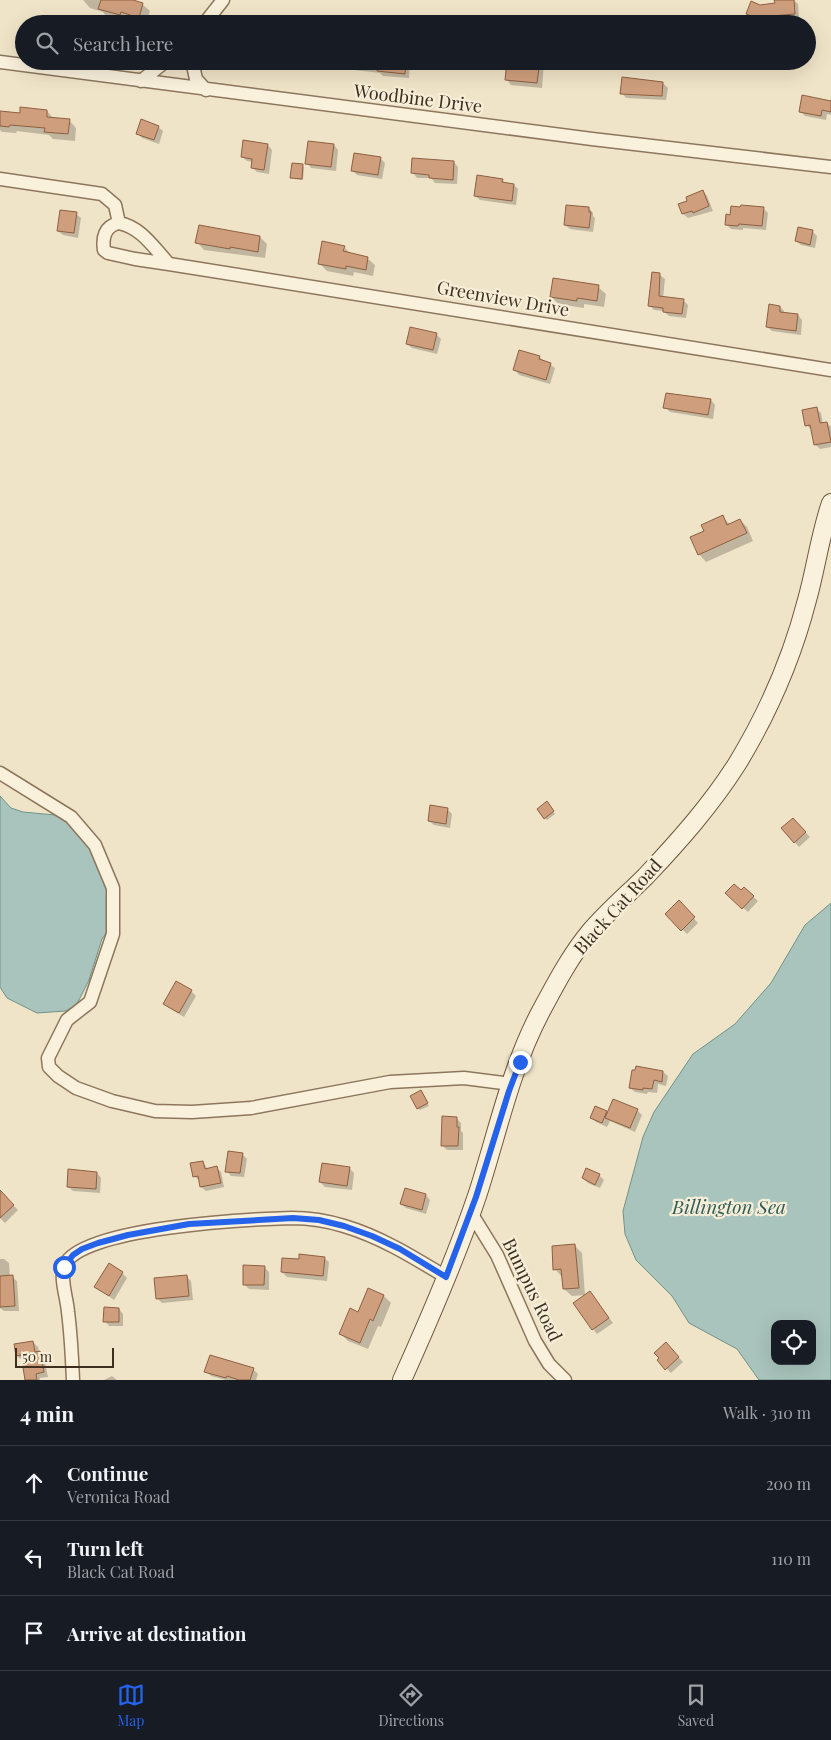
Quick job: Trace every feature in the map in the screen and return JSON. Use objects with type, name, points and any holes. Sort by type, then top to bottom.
[{"type":"street","points":[[211,15],[223,0]]},
{"type":"street","name":"Woodbine Drive","points":[[0,62],[15,64]]},
{"type":"street","name":"Woodbine Drive","points":[[59,70],[831,168]]},
{"type":"street","points":[[141,81],[155,70]]},
{"type":"street","points":[[194,70],[196,79],[206,90]]},
{"type":"street","points":[[0,180],[102,194],[115,205],[119,224],[129,225],[137,230],[169,264]]},
{"type":"street","name":"Greenview Drive","points":[[119,224],[113,224],[104,234],[104,250],[108,253],[135,259],[831,370]]},
{"type":"street","name":"Black Cat Road","points":[[402,1380],[425,1330],[470,1213],[528,1037],[569,962],[589,933],[682,836],[706,807],[735,766],[766,713],[794,645],[826,537],[831,504]]},
{"type":"street","points":[[0,773],[71,817],[95,845],[113,888],[113,934],[90,1002],[67,1020],[48,1058],[49,1067],[58,1076],[76,1088],[120,1103],[155,1111],[192,1112],[251,1108],[390,1082],[464,1078],[511,1084]]},
{"type":"street","name":"Bumpus Road","points":[[470,1213],[484,1232],[497,1255],[535,1342],[549,1364],[565,1380]]},
{"type":"street","points":[[72,1380],[64,1267],[70,1258],[82,1249],[98,1243],[128,1235],[189,1224],[293,1218],[319,1220],[372,1236],[400,1249],[446,1277]]},
{"type":"water","points":[[0,796],[11,808],[23,812],[55,815],[76,827],[104,870],[109,897],[109,929],[102,939],[89,980],[77,1004],[66,1011],[37,1013],[7,998],[0,987]]},
{"type":"water","name":"Billington Sea","points":[[831,903],[831,1380],[759,1380],[737,1349],[689,1323],[672,1296],[636,1260],[625,1234],[623,1211],[643,1137],[654,1112],[693,1054],[735,1024],[771,983],[805,925]]},
{"type":"building","points":[[101,0],[133,0],[143,3],[140,15],[130,15],[121,12],[120,15],[98,9]]},
{"type":"building","points":[[774,0],[794,0],[795,14],[746,14],[751,1],[760,5],[775,3]]},
{"type":"building","points":[[377,70],[405,70],[405,74]]},
{"type":"building","points":[[506,70],[539,70],[537,83],[505,80]]},
{"type":"building","points":[[622,77],[663,82],[662,96],[620,94]]},
{"type":"building","points":[[802,95],[831,101],[831,112],[822,110],[821,116],[799,112]]},
{"type":"building","points":[[20,107],[47,110],[47,117],[70,119],[68,134],[44,132],[45,128],[0,126],[0,111],[20,113]]},
{"type":"building","points":[[141,119],[159,126],[154,140],[136,134]]},
{"type":"building","points":[[243,140],[268,144],[264,170],[251,168],[252,159],[241,157]]},
{"type":"building","points":[[308,141],[334,144],[331,167],[305,164]]},
{"type":"building","points":[[354,153],[381,157],[378,175],[351,171]]},
{"type":"building","points":[[412,158],[454,161],[453,180],[429,178],[429,175],[411,173]]},
{"type":"building","points":[[292,163],[303,164],[302,179],[290,178]]},
{"type":"building","points":[[477,175],[503,179],[502,182],[514,184],[512,201],[474,196]]},
{"type":"building","points":[[703,190],[709,206],[693,213],[692,211],[682,214],[678,204],[687,201],[686,197]]},
{"type":"building","points":[[566,205],[589,207],[589,212],[591,212],[589,228],[564,225]]},
{"type":"building","points":[[741,205],[764,207],[762,226],[725,225],[726,214],[730,215],[731,206],[740,207]]},
{"type":"building","points":[[60,210],[77,212],[74,233],[57,231]]},
{"type":"building","points":[[199,225],[260,236],[258,252],[195,243]]},
{"type":"building","points":[[798,227],[813,230],[810,245],[795,241]]},
{"type":"building","points":[[322,241],[345,246],[343,251],[368,257],[366,270],[318,264]]},
{"type":"building","points":[[652,272],[660,273],[659,296],[684,299],[682,314],[663,312],[663,308],[648,306]]},
{"type":"building","points":[[553,278],[599,285],[597,301],[577,298],[577,301],[550,297]]},
{"type":"building","points":[[769,304],[780,306],[780,312],[798,314],[796,331],[766,327]]},
{"type":"building","points":[[410,327],[437,333],[433,350],[406,344]]},
{"type":"building","points":[[519,350],[540,356],[539,359],[551,363],[546,380],[513,370]]},
{"type":"building","points":[[666,393],[711,399],[708,415],[663,408]]},
{"type":"building","points":[[817,407],[820,423],[827,422],[831,442],[814,445],[810,425],[805,426],[802,410]]},
{"type":"building","points":[[723,515],[727,525],[740,519],[747,533],[698,555],[690,537],[704,531],[701,525]]},
{"type":"building","points":[[547,801],[554,811],[544,819],[537,809]]},
{"type":"building","points":[[430,805],[448,808],[446,824],[428,821]]},
{"type":"building","points":[[793,818],[806,832],[794,843],[781,828]]},
{"type":"building","points":[[734,884],[741,890],[744,887],[754,896],[742,909],[725,893]]},
{"type":"building","points":[[679,900],[695,917],[681,931],[665,914]]},
{"type":"building","points":[[176,981],[192,990],[179,1013],[163,1004]]},
{"type":"building","points":[[636,1066],[663,1071],[662,1082],[654,1080],[652,1089],[629,1088],[632,1070],[635,1070]]},
{"type":"building","points":[[421,1090],[428,1103],[417,1109],[410,1096]]},
{"type":"building","points":[[613,1099],[638,1109],[630,1128],[605,1118]]},
{"type":"building","points":[[595,1106],[607,1111],[602,1123],[590,1118]]},
{"type":"building","points":[[442,1116],[457,1117],[457,1127],[459,1127],[458,1146],[441,1146]]},
{"type":"building","points":[[228,1151],[243,1153],[240,1173],[225,1172]]},
{"type":"building","points":[[203,1161],[205,1169],[217,1166],[221,1183],[200,1187],[198,1176],[193,1177],[190,1163]]},
{"type":"building","points":[[322,1163],[350,1167],[347,1186],[319,1182]]},
{"type":"building","points":[[586,1168],[600,1174],[595,1185],[582,1178]]},
{"type":"building","points":[[68,1169],[97,1172],[96,1189],[67,1187]]},
{"type":"building","points":[[405,1188],[426,1194],[422,1210],[400,1204]]},
{"type":"building","points":[[0,1190],[14,1205],[0,1218]]},
{"type":"building","points":[[575,1244],[579,1288],[563,1289],[561,1269],[553,1270],[552,1246]]},
{"type":"building","points":[[299,1254],[325,1257],[323,1276],[281,1272],[282,1258],[299,1259]]},
{"type":"building","points":[[109,1263],[123,1272],[109,1296],[94,1287]]},
{"type":"building","points":[[243,1265],[265,1266],[264,1285],[243,1285]]},
{"type":"building","points":[[13,1275],[15,1306],[0,1307],[0,1276]]},
{"type":"building","points":[[187,1275],[189,1296],[156,1299],[154,1278]]},
{"type":"building","points":[[368,1288],[384,1295],[373,1321],[370,1319],[360,1343],[339,1334],[350,1308],[358,1312]]},
{"type":"building","points":[[590,1291],[609,1318],[592,1330],[573,1303]]},
{"type":"building","points":[[104,1307],[119,1308],[119,1322],[103,1322]]},
{"type":"building","points":[[33,1341],[35,1352],[40,1351],[44,1372],[36,1374],[37,1380],[25,1380],[21,1355],[16,1356],[14,1344]]},
{"type":"building","points":[[666,1342],[679,1357],[665,1370],[654,1353]]},
{"type":"building","points":[[210,1355],[254,1368],[250,1380],[239,1380],[227,1376],[226,1378],[204,1372]]},
{"type":"route","points":[[64,1267],[67,1261],[82,1249],[128,1235],[189,1224],[293,1218],[319,1220],[372,1236],[400,1249],[446,1277],[476,1197],[520,1062]]}]
